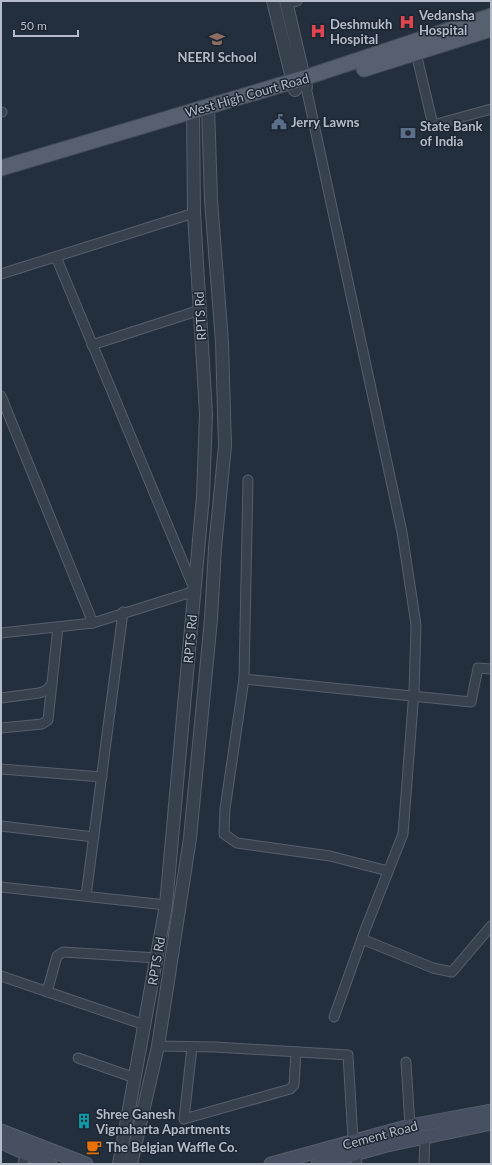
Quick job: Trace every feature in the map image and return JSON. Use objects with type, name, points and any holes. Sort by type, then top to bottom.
[{"type":"main road","name":"West High Court Road","points":[[299,84],[491,16]]},
{"type":"main road","name":"West High Court Road","points":[[1,168],[299,84],[416,53],[491,29]]},
{"type":"main road","name":"West High Court Road","points":[[1,177],[192,115]]},
{"type":"main road","name":"Cement Road","points":[[271,1164],[353,1140],[410,1126],[491,1111]]},
{"type":"main road","name":"Cement Road","points":[[318,1164],[356,1159],[425,1137],[491,1123]]},
{"type":"main road","points":[[1,1131],[86,1164]]},
{"type":"main road","points":[[1,1142],[24,1158],[50,1164]]},
{"type":"street","points":[[273,1],[299,84],[402,532],[416,625],[414,696],[403,834],[362,939],[334,1017]]},
{"type":"street","points":[[290,2],[299,84]]},
{"type":"street","points":[[416,53],[433,125],[491,109]]},
{"type":"street","points":[[130,1164],[158,1046],[190,838],[211,619],[215,548],[225,446],[222,342],[211,200],[209,110]]},
{"type":"street","name":"RPTS Rd","points":[[119,1164],[136,1078],[166,905],[204,496],[206,414],[194,213],[192,115]]},
{"type":"street","points":[[1,274],[194,213]]},
{"type":"street","points":[[1,633],[93,623],[123,612],[195,591],[56,257]]},
{"type":"street","points":[[92,344],[200,310]]},
{"type":"street","points":[[1,396],[93,623]]},
{"type":"street","points":[[248,480],[244,679],[225,809],[224,834],[236,843],[330,856],[388,871]]},
{"type":"street","points":[[86,896],[123,612]]},
{"type":"street","points":[[1,728],[42,724],[48,720],[58,627]]},
{"type":"street","points":[[244,679],[471,702],[478,668],[491,669]]},
{"type":"street","points":[[1,698],[39,694],[52,685]]},
{"type":"street","points":[[1,769],[102,777]]},
{"type":"street","points":[[1,826],[94,838]]},
{"type":"street","points":[[1,887],[166,905]]},
{"type":"street","points":[[362,939],[433,968],[452,972],[491,926]]},
{"type":"street","points":[[47,992],[57,956],[63,952],[157,958]]},
{"type":"street","points":[[145,1025],[40,990],[1,976],[8,979],[23,984],[52,993],[145,1025]]},
{"type":"street","points":[[158,1046],[348,1055],[353,1140],[356,1159]]},
{"type":"street","points":[[192,1047],[184,1119],[290,1089],[294,1085],[296,1052]]},
{"type":"street","points":[[78,1058],[136,1078]]},
{"type":"street","points":[[406,1062],[410,1126]]},
{"type":"street","points":[[424,1164],[425,1137]]},
{"type":"place","name":"Vedansha Hospital","points":[[407,22]]},
{"type":"place","name":"Deshmukh Hospital","points":[[318,31]]},
{"type":"place","name":"NEERI School","points":[[217,39]]},
{"type":"place","name":"Jerry Lawns","points":[[279,122]]},
{"type":"place","name":"State Bank of India","points":[[408,133]]},
{"type":"place","name":"Shree Ganesh Vignaharta Apartments","points":[[84,1121]]},
{"type":"place","name":"The Belgian Waffle Co.","points":[[94,1147]]}]
